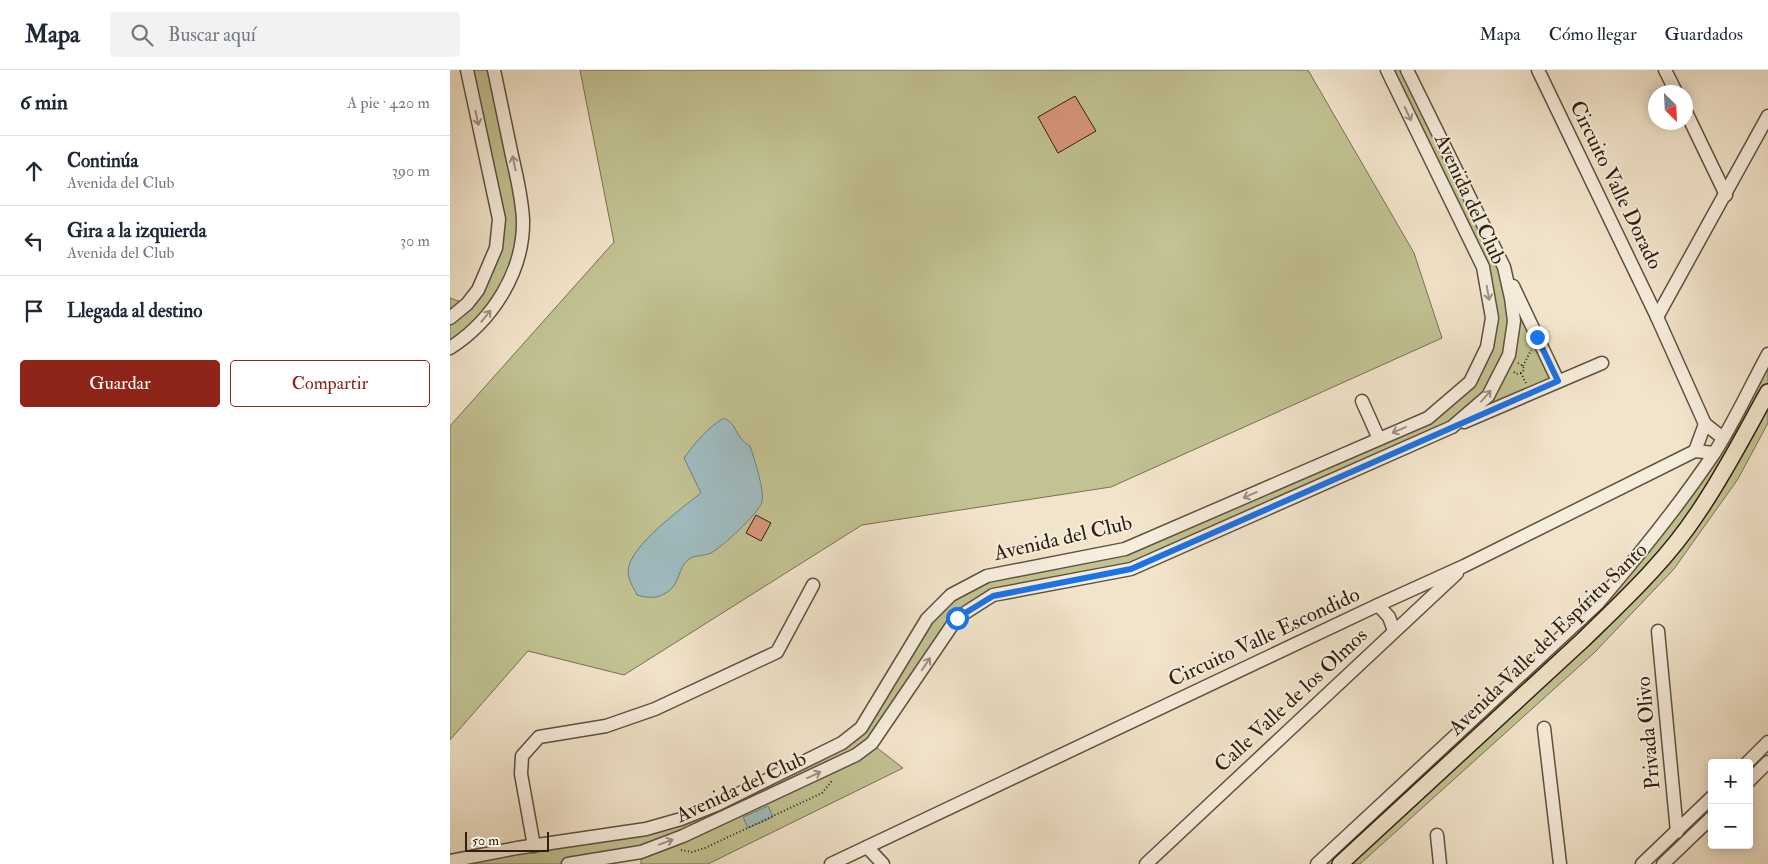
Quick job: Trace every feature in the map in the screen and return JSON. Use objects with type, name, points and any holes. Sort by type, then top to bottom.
[{"type":"main road","name":"Avenida Valle del Espíritu Santo","points":[[1340,864],[1603,620],[1661,560],[1702,508],[1768,392]]},
{"type":"street","points":[[450,318],[467,304],[478,290],[496,248],[499,219],[467,70]]},
{"type":"street","points":[[450,348],[469,335],[502,296],[514,270],[520,245],[523,221],[517,178],[494,70]]},
{"type":"street","name":"Avenida del Club","points":[[450,861],[646,829],[681,819],[716,805],[842,744],[861,728],[927,619],[951,595],[987,576],[1125,549],[1428,418],[1470,382],[1488,346],[1492,318],[1483,267],[1386,70]]},
{"type":"street","name":"Avenida del Club","points":[[1407,70],[1558,381]]},
{"type":"street","name":"Circuito Valle Dorado","points":[[1538,70],[1657,317],[1705,424],[1723,438]]},
{"type":"street","points":[[1665,70],[1672,85]]},
{"type":"street","name":"Circuito Valle Dorado","points":[[1657,317],[1768,116]]},
{"type":"street","points":[[1693,127],[1726,195]]},
{"type":"street","name":"Avenida del Club","points":[[1452,427],[1488,396],[1509,355],[1514,321],[1512,298],[1504,267]]},
{"type":"street","points":[[1317,864],[1598,603],[1647,544],[1714,453],[1768,354]]},
{"type":"street","name":"Avenida del Club","points":[[568,864],[641,852],[673,840],[856,755],[872,743],[957,618],[993,596],[1131,569],[1602,363]]},
{"type":"street","points":[[1362,401],[1379,439]]},
{"type":"street","points":[[1428,418],[1436,434]]},
{"type":"street","points":[[1705,424],[1694,451],[1714,453]]},
{"type":"street","name":"Circuito Valle Escondido","points":[[831,864],[1464,566],[1694,451]]},
{"type":"street","name":"Calle Valle de los Olmos","points":[[1146,864],[1464,566]]},
{"type":"street","points":[[534,846],[521,774],[522,756],[539,737],[606,726],[655,709],[778,652],[813,585]]},
{"type":"street","points":[[1378,605],[1389,616],[1394,631]]},
{"type":"street","name":"Privada Olivo","points":[[1658,630],[1677,832]]},
{"type":"street","points":[[1544,728],[1560,864]]},
{"type":"street","points":[[1751,759],[1768,742]]},
{"type":"street","points":[[824,752],[829,768]]},
{"type":"street","points":[[1753,777],[1768,762]]},
{"type":"street","points":[[1642,864],[1708,801]]},
{"type":"street","points":[[1663,864],[1708,821]]},
{"type":"street","points":[[1437,835],[1440,864]]},
{"type":"street","points":[[866,847],[883,864]]},
{"type":"street","points":[[1678,850],[1679,864]]},
{"type":"path","points":[[1518,363],[1523,366],[1524,370],[1521,373],[1516,374],[1513,370],[1514,366],[1518,363]]},
{"type":"path","points":[[673,840],[676,849],[692,852],[705,848],[822,793],[831,782],[829,768]]},
{"type":"green space","points":[[467,70],[494,70],[523,221],[501,295],[450,348],[450,298],[467,304],[478,290],[499,219]]},
{"type":"green space","points":[[580,70],[1308,70],[1414,253],[1442,338],[1111,487],[862,525],[624,675],[528,651],[450,740],[450,426],[614,242]]},
{"type":"green space","points":[[1387,70],[1407,70],[1558,381],[1131,569],[993,595],[957,618],[872,744],[903,768],[708,864],[641,864],[641,852],[568,864],[450,864],[681,819],[861,728],[927,619],[987,576],[1125,549],[1428,418],[1470,382],[1487,347],[1483,267]]},
{"type":"green space","points":[[1768,354],[1768,423],[1738,479],[1674,569],[1594,653],[1360,864],[1317,864],[1598,603],[1678,505]]},
{"type":"water","points":[[724,418],[732,424],[741,439],[750,446],[761,483],[762,502],[747,522],[711,553],[689,559],[682,567],[677,581],[666,593],[652,597],[637,595],[628,574],[631,560],[658,528],[701,493],[684,458],[707,431]]},
{"type":"water","points":[[768,806],[773,817],[748,828],[743,817]]},
{"type":"building","points":[[1075,96],[1096,131],[1058,153],[1038,117]]},
{"type":"building","points":[[756,515],[771,523],[761,541],[746,533]]},
{"type":"route","points":[[957,618],[993,596],[1131,569],[1558,381],[1537,337]]}]
